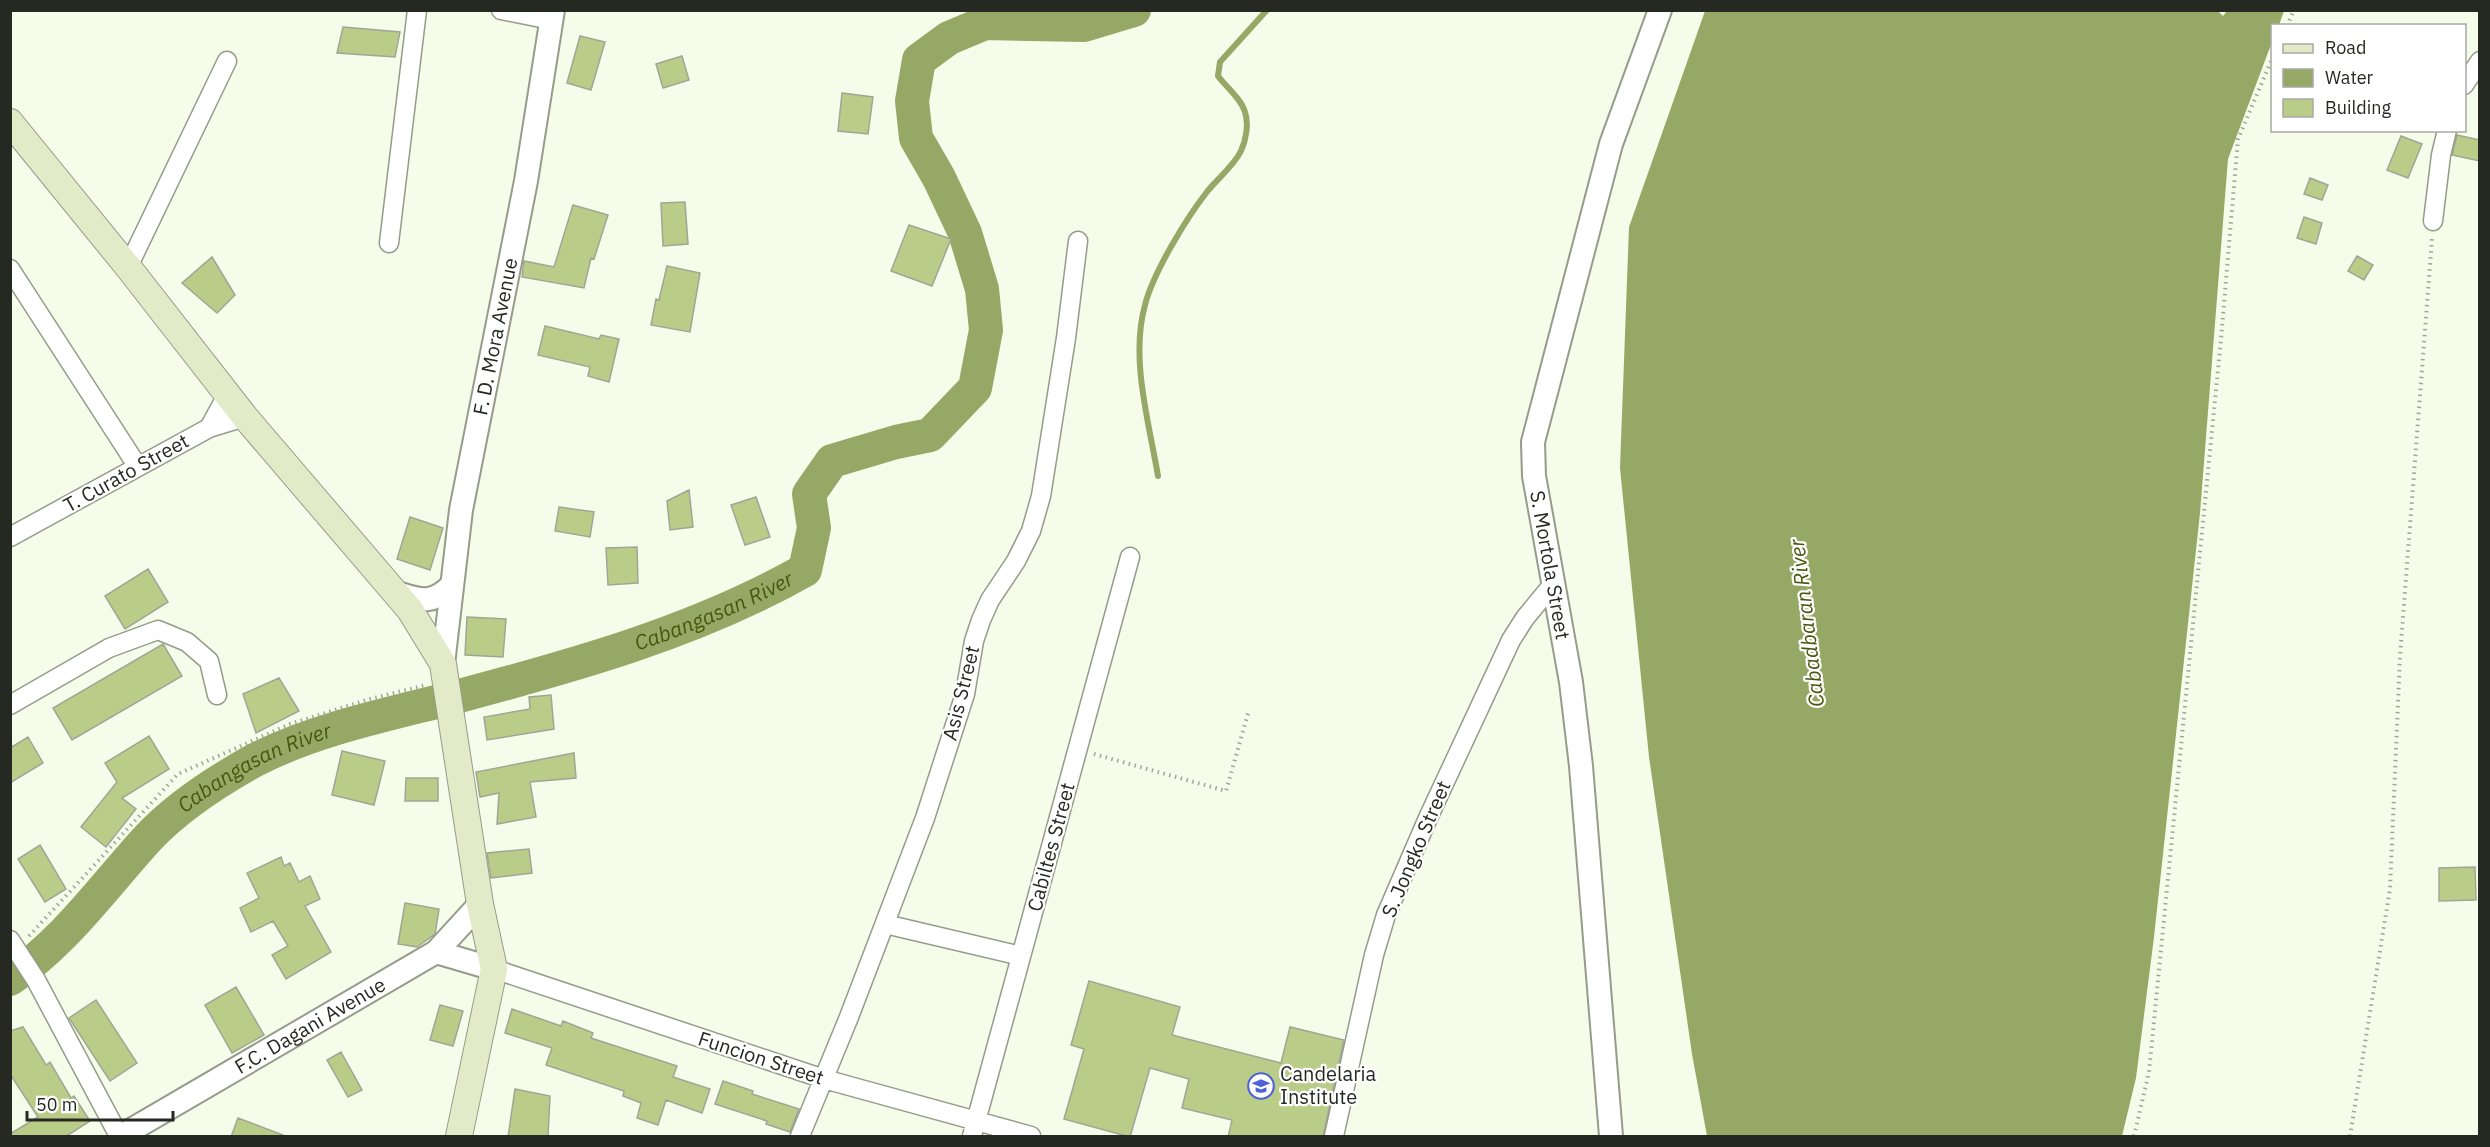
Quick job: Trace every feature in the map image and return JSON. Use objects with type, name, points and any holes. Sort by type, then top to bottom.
[{"type":"main road","points":[[13,132],[128,267],[245,417],[410,610],[447,683],[480,904],[494,969],[459,1137]]},
{"type":"street","points":[[389,243],[417,10]]},
{"type":"street","points":[[501,10],[552,15]]},
{"type":"street","name":"S. Mortola Street","points":[[1611,1137],[1581,766],[1571,682],[1534,476],[1533,442],[1611,144],[1660,10]]},
{"type":"street","name":"F. D. Mora Avenue","points":[[447,683],[452,585],[461,510],[526,181],[552,15]]},
{"type":"street","points":[[128,267],[227,61]]},
{"type":"street","points":[[2466,82],[2480,61]]},
{"type":"street","points":[[2433,220],[2441,155],[2447,132]]},
{"type":"street","name":"Asis Street","points":[[800,1137],[885,924],[924,818],[964,694],[974,641],[981,620],[1000,582],[1016,561],[1031,531],[1041,496],[1066,338],[1078,241]]},
{"type":"street","points":[[10,269],[138,467]]},
{"type":"street","points":[[209,428],[227,395]]},
{"type":"street","name":"T. Curato Street","points":[[10,537],[209,428],[245,417]]},
{"type":"street","name":"Cabiltes Street","points":[[974,1129],[1130,557]]},
{"type":"street","name":"S. Jongko Street","points":[[1334,1137],[1374,955],[1386,915],[1428,818],[1511,640],[1525,618],[1553,584]]},
{"type":"street","points":[[394,592],[427,601],[441,596],[452,585]]},
{"type":"street","points":[[10,705],[109,648],[158,630],[187,642],[209,661],[217,695]]},
{"type":"street","name":"F.C. Dagani Avenue","points":[[120,1137],[436,952],[480,904]]},
{"type":"street","points":[[885,924],[1021,956]]},
{"type":"street","points":[[15,947],[36,980],[120,1137]]},
{"type":"street","points":[[436,952],[494,969]]},
{"type":"street","name":"Funcion Street","points":[[494,969],[974,1129],[1031,1137]]},
{"type":"path","points":[[2288,24],[2294,10]]},
{"type":"path","points":[[2134,1137],[2150,1072],[2220,351],[2238,139],[2271,61]]},
{"type":"path","points":[[2350,1137],[2390,889],[2400,656],[2433,220]]},
{"type":"path","points":[[15,947],[71,892],[178,774],[290,724],[370,699],[447,683]]},
{"type":"path","points":[[1078,749],[1226,791],[1249,710]]},
{"type":"water","name":"Cabadbaran River","points":[[1705,11],[2218,11],[2223,16],[2227,11],[2284,11],[2279,24],[2271,24],[2271,45],[2228,159],[2200,513],[2154,937],[2136,1078],[2122,1136],[1707,1136],[1692,1054],[1649,757],[1620,468],[1629,227]]},
{"type":"building","points":[[343,27],[400,32],[395,57],[337,53]]},
{"type":"building","points":[[580,36],[605,42],[591,90],[567,83]]},
{"type":"building","points":[[682,56],[689,80],[663,88],[656,64]]},
{"type":"building","points":[[842,93],[873,97],[868,134],[838,131]]},
{"type":"building","points":[[2457,135],[2480,140],[2480,161],[2452,155]]},
{"type":"building","points":[[2401,136],[2422,144],[2408,178],[2387,170]]},
{"type":"building","points":[[2310,178],[2328,185],[2322,200],[2304,194]]},
{"type":"building","points":[[685,202],[688,244],[663,246],[661,203]]},
{"type":"building","points":[[573,205],[608,215],[594,259],[591,258],[584,288],[522,277],[524,261],[554,267]]},
{"type":"building","points":[[2304,217],[2322,223],[2316,244],[2297,238]]},
{"type":"building","points":[[909,225],[951,239],[932,286],[891,271]]},
{"type":"building","points":[[2357,256],[2373,265],[2364,280],[2348,271]]},
{"type":"building","points":[[212,257],[235,295],[217,313],[182,283]]},
{"type":"building","points":[[667,266],[700,273],[690,332],[651,325],[656,299],[659,300]]},
{"type":"building","points":[[545,326],[599,339],[601,335],[619,339],[609,382],[588,376],[590,367],[538,355]]},
{"type":"building","points":[[689,490],[693,527],[670,530],[667,501]]},
{"type":"building","points":[[756,497],[770,537],[745,545],[731,505]]},
{"type":"building","points":[[559,507],[594,512],[590,537],[555,531]]},
{"type":"building","points":[[410,517],[443,528],[430,570],[397,559]]},
{"type":"building","points":[[637,547],[638,583],[608,585],[606,548]]},
{"type":"building","points":[[148,569],[168,602],[125,629],[105,596]]},
{"type":"building","points":[[467,617],[506,619],[503,657],[465,655]]},
{"type":"building","points":[[163,644],[182,676],[72,740],[53,708]]},
{"type":"building","points":[[279,678],[299,711],[256,733],[243,694]]},
{"type":"building","points":[[551,695],[554,729],[487,740],[484,717],[530,709],[529,697]]},
{"type":"building","points":[[149,736],[169,769],[122,798],[136,809],[106,847],[81,827],[117,782],[105,763]]},
{"type":"building","points":[[28,737],[43,763],[10,783],[10,748]]},
{"type":"building","points":[[342,751],[385,761],[374,805],[332,795]]},
{"type":"building","points":[[574,753],[576,778],[530,782],[536,817],[497,824],[499,793],[480,797],[476,772]]},
{"type":"building","points":[[406,778],[438,778],[438,801],[405,801]]},
{"type":"building","points":[[40,845],[66,889],[45,902],[18,859]]},
{"type":"building","points":[[529,849],[532,873],[491,878],[487,853]]},
{"type":"building","points":[[281,857],[284,866],[290,863],[299,882],[310,876],[320,899],[305,906],[331,952],[286,979],[272,955],[288,946],[273,921],[251,932],[240,908],[259,898],[247,873]]},
{"type":"building","points":[[2475,867],[2476,900],[2439,901],[2439,868]]},
{"type":"building","points":[[405,903],[439,909],[435,934],[417,947],[398,944]]},
{"type":"building","points":[[1089,981],[1180,1007],[1172,1035],[1281,1063],[1290,1027],[1344,1040],[1323,1137],[1228,1137],[1232,1120],[1182,1108],[1189,1079],[1150,1068],[1130,1137],[1064,1119],[1084,1049],[1071,1045]]},
{"type":"building","points":[[236,987],[264,1035],[232,1053],[205,1005]]},
{"type":"building","points":[[96,1000],[137,1063],[110,1081],[69,1018]]},
{"type":"building","points":[[440,1005],[463,1011],[453,1046],[430,1040]]},
{"type":"building","points":[[512,1009],[561,1026],[563,1021],[593,1033],[591,1038],[677,1066],[673,1077],[710,1089],[702,1113],[666,1100],[658,1125],[637,1118],[641,1103],[623,1096],[624,1091],[546,1065],[552,1048],[505,1033]]},
{"type":"building","points":[[23,1027],[46,1065],[50,1062],[71,1098],[74,1096],[90,1121],[65,1137],[10,1137],[10,1134],[38,1117],[10,1074],[10,1031]]},
{"type":"building","points":[[341,1052],[362,1090],[348,1097],[327,1060]]},
{"type":"building","points":[[723,1081],[753,1091],[752,1094],[799,1109],[790,1132],[766,1124],[767,1121],[715,1104]]},
{"type":"building","points":[[515,1089],[550,1096],[548,1137],[508,1137]]},
{"type":"building","points":[[238,1118],[283,1135],[283,1137],[231,1137]]},
{"type":"waterway","name":"Cabangasan River","points":[[10,979],[49,948],[66,931],[148,838],[172,815],[198,795],[255,760],[327,731],[542,673],[633,645],[721,612],[805,570],[814,528],[809,494],[832,461],[896,442],[930,435],[975,388],[986,330],[982,289],[965,233],[939,178],[916,138],[912,101],[919,60],[949,38],[985,23],[1084,25],[1134,10]]},
{"type":"waterway","points":[[1158,476],[1140,369],[1139,347],[1145,305],[1155,278],[1180,231],[1206,193],[1241,151],[1246,132],[1246,117],[1240,102],[1218,76],[1220,62],[1267,10]]},
{"type":"place","name":"Candelaria Institute","points":[[1261,1086]]}]
